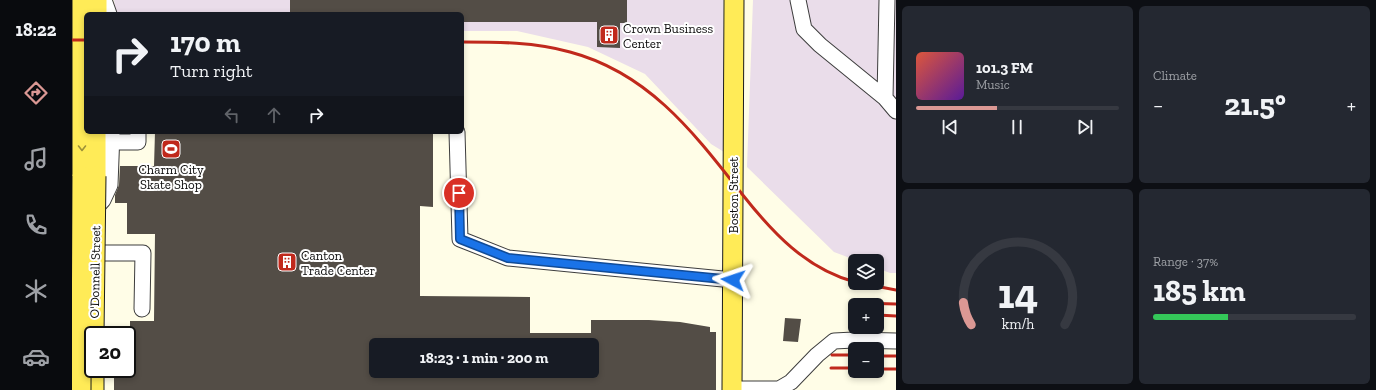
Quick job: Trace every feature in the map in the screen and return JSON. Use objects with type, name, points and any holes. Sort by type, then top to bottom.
[{"type":"main road","name":"O'Donnell Street","points":[[82,0],[84,72]]},
{"type":"main road","points":[[97,0],[97,12]]},
{"type":"main road","name":"Boston Street","points":[[732,390],[734,0]]},
{"type":"main road","name":"O'Donnell Street","points":[[86,134],[94,326]]},
{"type":"main road","name":"O'Donnell Street","points":[[81,390],[87,181],[106,135]]},
{"type":"main road","points":[[94,378],[94,390]]},
{"type":"street","points":[[104,0],[108,12]]},
{"type":"street","points":[[798,0],[804,29],[820,45],[885,98],[896,111]]},
{"type":"street","points":[[885,98],[886,0]]},
{"type":"street","points":[[106,135],[138,142],[138,134]]},
{"type":"street","points":[[457,134],[460,239],[508,258],[733,280]]},
{"type":"street","name":"O'Donnell Street","points":[[84,390],[88,253],[88,226],[85,212],[87,181]]},
{"type":"street","name":"O'Donnell Street","points":[[87,181],[103,200],[92,213],[88,226]]},
{"type":"street","points":[[88,253],[143,253],[142,310]]},
{"type":"street","points":[[732,390],[779,389],[792,382],[817,355],[834,341],[896,341]]},
{"type":"shaded area","points":[[114,0],[723,0],[724,152],[711,144],[645,74],[588,47],[517,31],[464,31],[464,12],[116,12]]},
{"type":"shaded area","points":[[753,0],[896,0],[896,273],[884,271],[884,254],[848,254],[848,257],[834,252],[747,167]]},
{"type":"building","name":"Crown Business Center","points":[[290,0],[627,0],[627,23],[620,23],[620,48],[597,47],[597,22],[464,22],[464,12],[290,12]]},
{"type":"building","name":"Canton Trade Center","points":[[155,134],[433,134],[433,207],[420,206],[420,296],[530,297],[530,333],[591,333],[591,320],[649,320],[680,322],[710,327],[710,332],[716,332],[716,390],[114,390],[114,378],[136,378],[136,326],[130,326],[130,321],[154,321],[155,234],[127,234],[127,203],[115,203],[115,195],[119,185],[120,166],[154,166]]},
{"type":"building","points":[[785,318],[801,319],[798,342],[783,341]]},
{"type":"railway","points":[[72,40],[84,40]]},
{"type":"railway","points":[[464,42],[516,43],[543,46],[570,52],[598,62],[623,74],[668,108],[706,149],[765,222],[791,247],[821,268],[848,280]]},
{"type":"railway","points":[[884,288],[896,290]]},
{"type":"railway","points":[[884,304],[896,304]]},
{"type":"railway","points":[[884,315],[896,316]]},
{"type":"railway","points":[[832,355],[848,355]]},
{"type":"railway","points":[[884,356],[896,356]]},
{"type":"railway","points":[[831,368],[848,368]]},
{"type":"railway","points":[[884,369],[896,369]]},
{"type":"place","name":"Crown Business Center","points":[[609,35]]},
{"type":"place","name":"Charm City Skate Shop","points":[[171,149]]},
{"type":"place","name":"Canton Trade Center","points":[[287,262]]},
{"type":"route","points":[[459,193],[460,239],[508,258],[733,280]]}]
